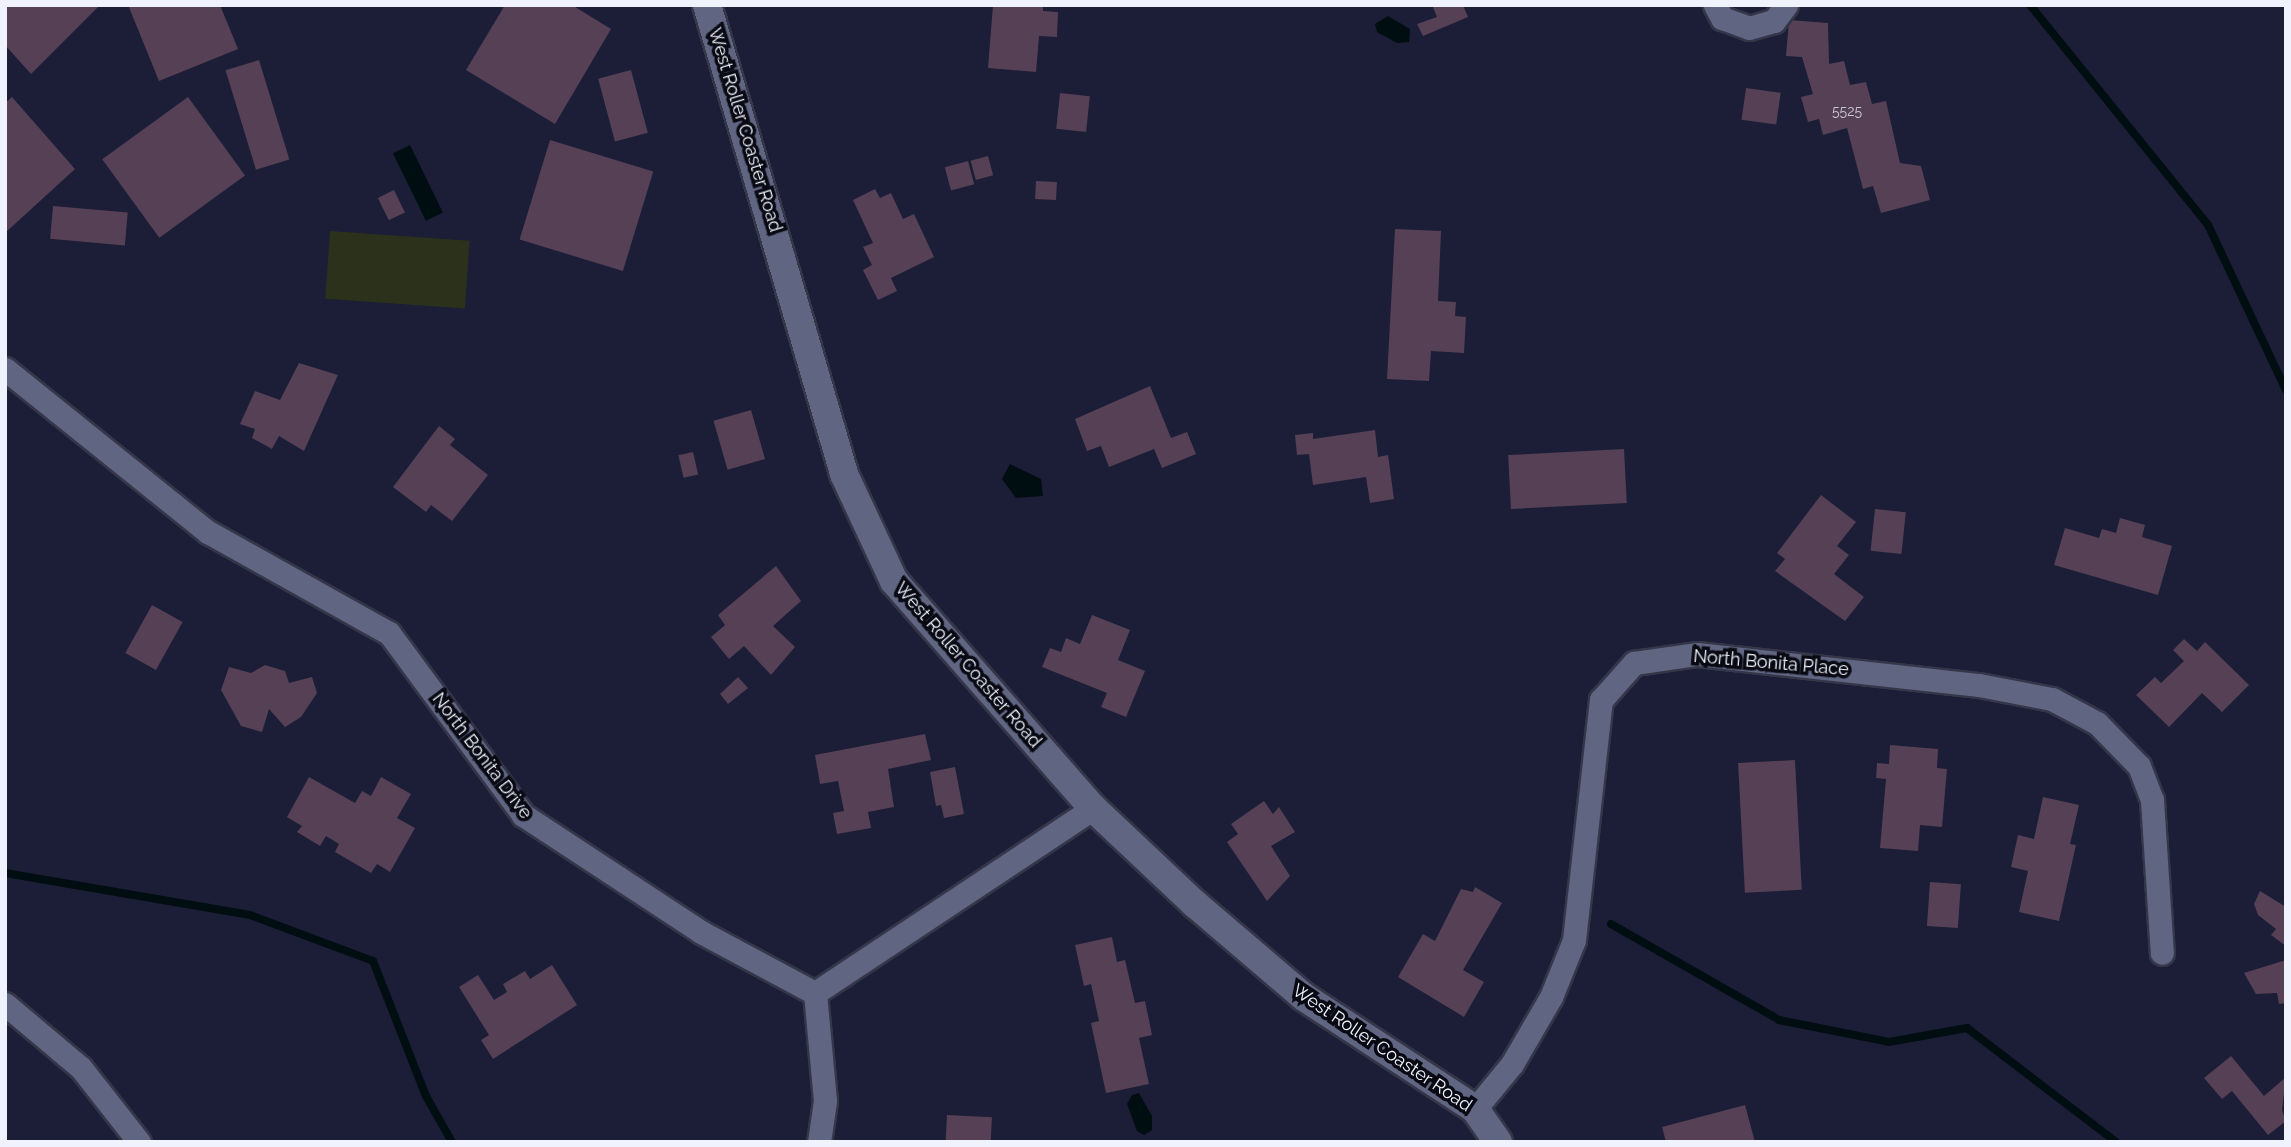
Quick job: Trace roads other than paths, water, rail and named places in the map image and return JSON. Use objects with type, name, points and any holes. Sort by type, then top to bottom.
[{"type":"street","name":"West Roller Coaster Road","points":[[708,5],[844,474],[894,581],[1093,808],[1195,904],[1304,997],[1475,1109],[1498,1142]]},
{"type":"street","points":[[1715,5],[1722,18],[1749,28],[1774,21],[1786,5]]},
{"type":"street","name":"North Bonita Drive","points":[[5,369],[208,532],[389,632],[523,815],[701,933],[815,993]]},
{"type":"street","name":"North Bonita Place","points":[[1475,1109],[1512,1065],[1551,997],[1574,940],[1601,700],[1634,663],[1697,654],[1979,685],[2052,699],[2097,723],[2140,766],[2152,800],[2162,953]]},
{"type":"street","points":[[819,1142],[825,1101],[815,993],[1093,808]]},
{"type":"street","points":[[5,1004],[80,1069],[139,1142]]},
{"type":"waterway","points":[[2030,5],[2208,225],[2286,390]]},
{"type":"waterway","points":[[5,873],[250,915],[373,961],[426,1096],[452,1142]]},
{"type":"waterway","points":[[1611,924],[1779,1020],[1889,1042],[1967,1028],[2116,1142]]}]
